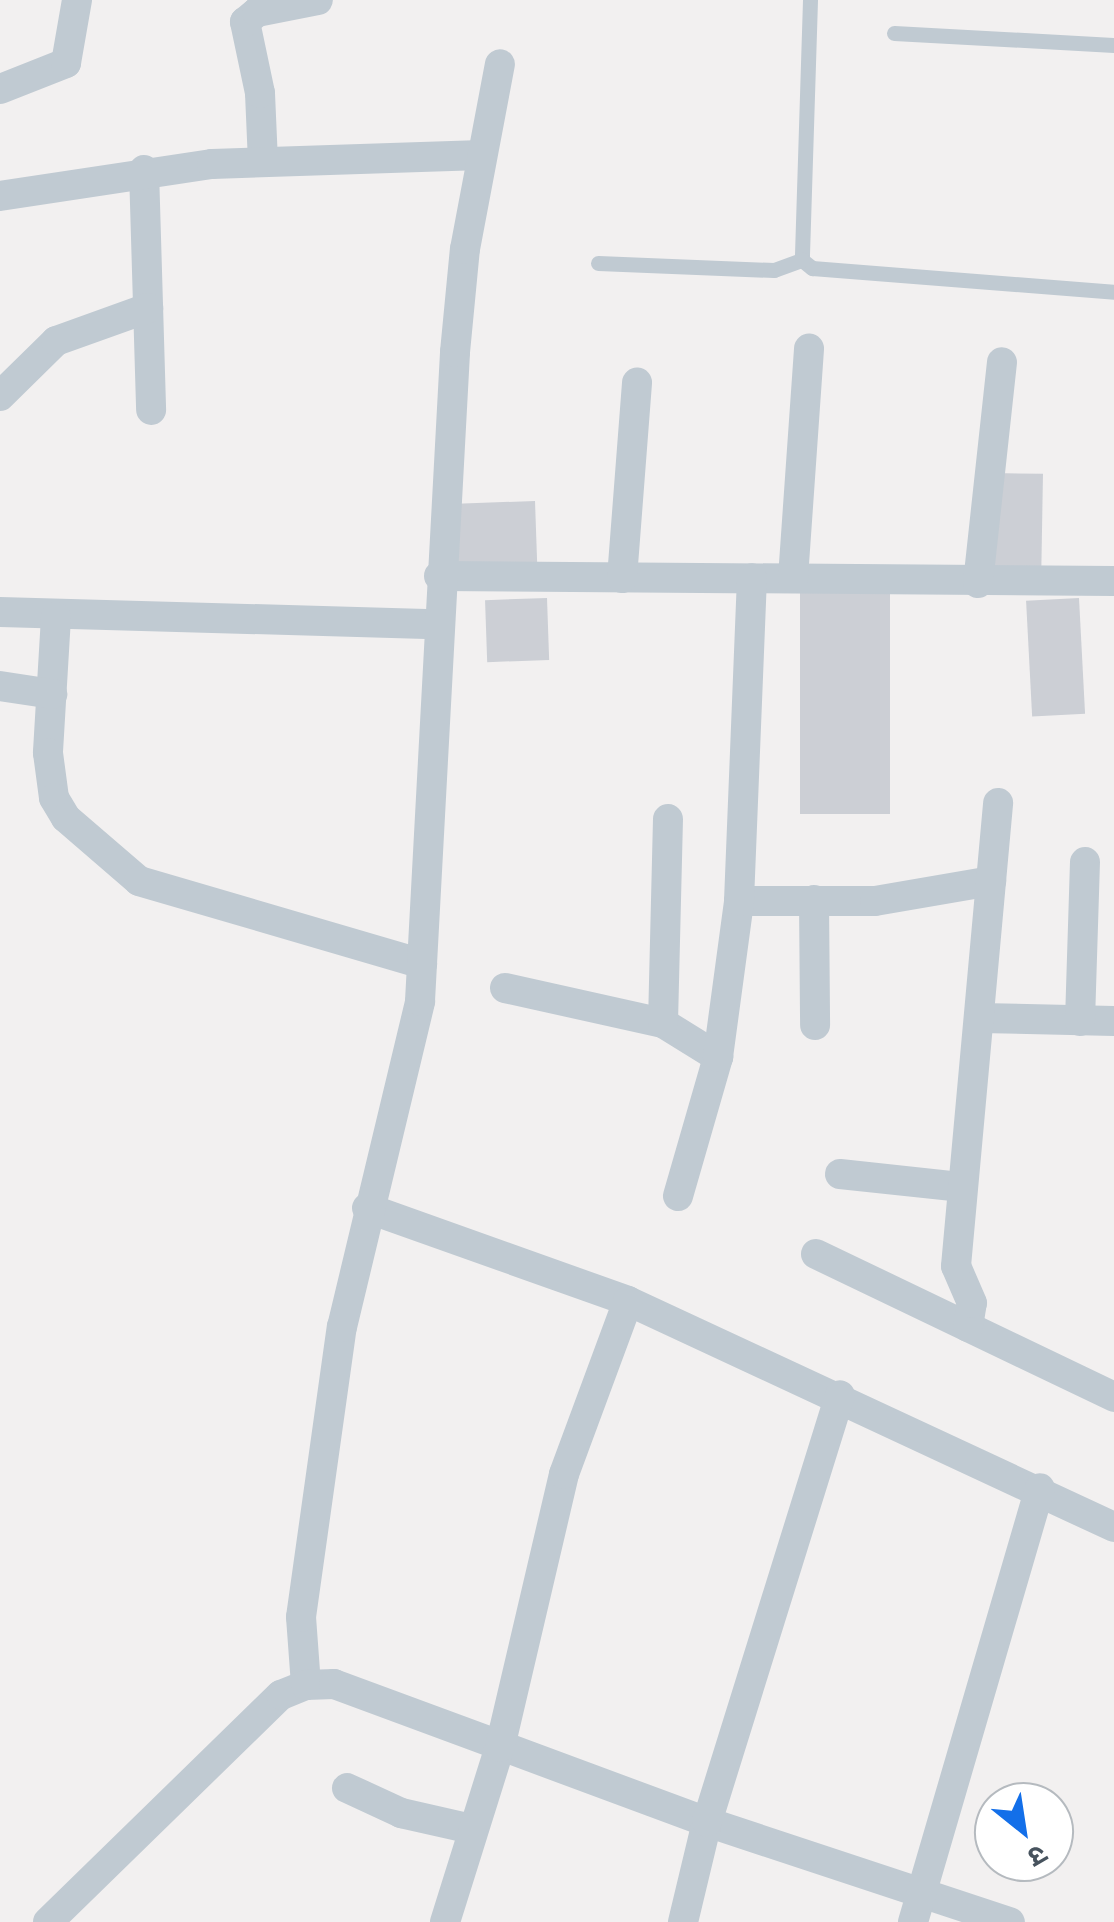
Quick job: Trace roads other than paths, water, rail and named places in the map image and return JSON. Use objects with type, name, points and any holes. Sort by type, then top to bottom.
[{"type":"street","points":[[0,89],[66,63],[76,34],[76,0]]},
{"type":"street","points":[[263,162],[260,93],[245,22],[257,12],[318,0]]},
{"type":"street","points":[[306,1685],[300,1617],[342,1327],[367,1208],[413,1039],[422,964],[436,624],[464,263],[500,64]]},
{"type":"street","points":[[0,196],[144,170],[263,162],[482,156]]},
{"type":"street","points":[[144,170],[151,410]]},
{"type":"street","points":[[0,396],[56,341],[148,308]]},
{"type":"street","points":[[794,578],[809,349]]},
{"type":"street","points":[[978,583],[1002,362]]},
{"type":"street","points":[[622,578],[636,383]]},
{"type":"street","points":[[439,576],[978,583],[1114,581]]},
{"type":"street","points":[[678,1196],[718,1057],[739,901],[752,578]]},
{"type":"street","points":[[0,612],[56,617],[436,624]]},
{"type":"street","points":[[56,617],[52,694],[54,798],[112,862],[139,881],[178,895],[422,964]]},
{"type":"street","points":[[0,686],[52,694]]},
{"type":"street","points":[[968,1327],[972,1303],[956,1266],[998,803]]},
{"type":"street","points":[[664,1023],[668,818]]},
{"type":"street","points":[[1080,1020],[1084,862]]},
{"type":"street","points":[[739,901],[876,901],[991,882]]},
{"type":"street","points":[[814,900],[815,1025]]},
{"type":"street","points":[[505,988],[664,1023],[718,1057]]},
{"type":"street","points":[[980,1018],[1114,1021]]},
{"type":"street","points":[[840,1174],[962,1187]]},
{"type":"street","points":[[367,1208],[628,1301],[1040,1488],[1114,1527]]},
{"type":"street","points":[[816,1254],[1114,1397]]},
{"type":"street","points":[[445,1922],[500,1747],[564,1474],[628,1301]]},
{"type":"street","points":[[682,1922],[707,1822],[840,1396]]},
{"type":"street","points":[[917,1909],[1040,1488]]},
{"type":"street","points":[[48,1922],[281,1695],[306,1685],[334,1684],[707,1822],[917,1909],[1010,1922]]},
{"type":"street","points":[[347,1788],[401,1813],[472,1830]]},
{"type":"lane","points":[[802,260],[810,0]]},
{"type":"lane","points":[[894,33],[1114,45]]},
{"type":"lane","points":[[598,263],[774,270],[802,260]]},
{"type":"lane","points":[[802,260],[812,268],[1114,292]]}]
